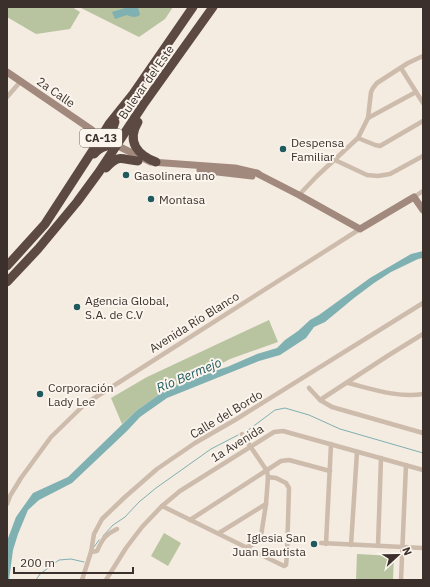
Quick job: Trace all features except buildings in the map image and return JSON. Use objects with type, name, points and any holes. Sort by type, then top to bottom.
[{"type":"highway","name":"Bulevar del Este","points":[[7,266],[45,224],[95,147],[111,128],[193,7]]},
{"type":"highway","name":"Bulevar del Este","points":[[7,284],[77,202],[99,172],[143,105],[213,7]]},
{"type":"highway","points":[[156,162],[148,159],[139,152],[133,140],[135,127],[217,7]]},
{"type":"highway","points":[[111,128],[115,137],[121,140],[127,139],[133,135]]},
{"type":"highway","points":[[51,214],[65,198],[96,152],[107,146],[116,146],[112,137],[111,128]]},
{"type":"highway","points":[[7,284],[45,245],[110,164],[115,160],[122,158],[138,160]]},
{"type":"street","points":[[299,195],[358,138],[368,118],[373,88],[376,83],[408,62],[423,56]]},
{"type":"street","points":[[401,68],[423,103]]},
{"type":"street","name":"2a Calle","points":[[7,72],[19,83],[92,130]]},
{"type":"street","points":[[7,97],[19,83]]},
{"type":"street","points":[[368,118],[416,92]]},
{"type":"street","points":[[358,138],[380,146],[423,121]]},
{"type":"street","points":[[95,147],[95,137],[92,130],[111,128]]},
{"type":"street","points":[[116,146],[150,166],[256,176],[260,175]]},
{"type":"street","points":[[116,146],[120,146],[151,162],[235,168],[257,173],[360,229]]},
{"type":"street","points":[[334,160],[367,175],[378,176],[390,174],[423,156]]},
{"type":"street","name":"Avenida Río Blanco","points":[[7,504],[8,495],[51,437],[85,404],[360,229],[423,191]]},
{"type":"street","points":[[414,197],[422,208]]},
{"type":"street","name":"Calle del Bordo","points":[[82,580],[91,552],[94,534],[102,519],[125,496],[157,469],[423,303]]},
{"type":"street","points":[[320,400],[423,334]]},
{"type":"street","points":[[348,383],[393,394],[423,394]]},
{"type":"street","points":[[309,388],[320,400],[332,407],[423,433]]},
{"type":"street","name":"1a Avenida","points":[[106,580],[126,548],[142,527],[162,506],[180,491],[274,432],[283,431],[423,470]]},
{"type":"street","points":[[242,434],[267,471],[268,477],[262,536],[254,544],[247,547]]},
{"type":"street","points":[[331,444],[324,544],[423,548]]},
{"type":"street","points":[[351,545],[357,452]]},
{"type":"street","points":[[378,546],[381,458]]},
{"type":"street","points":[[190,520],[285,460],[330,471]]},
{"type":"street","points":[[401,580],[406,465]]},
{"type":"street","points":[[162,506],[284,566],[286,564],[287,555],[289,488],[286,483],[276,478],[268,477]]},
{"type":"street","points":[[219,533],[266,504]]},
{"type":"street","points":[[91,552],[97,551],[102,541],[108,534],[118,529]]},
{"type":"green space","points":[[7,7],[72,7],[80,12],[70,29],[36,34],[7,17]]},
{"type":"green space","points":[[79,7],[173,7],[165,19],[139,37]]},
{"type":"green space","points":[[269,320],[278,342],[230,359],[164,391],[136,411],[122,424],[111,398],[147,377]]},
{"type":"green space","points":[[164,533],[181,543],[168,566],[151,556]]},
{"type":"green space","points":[[357,554],[394,556],[393,580],[356,580]]},
{"type":"water","points":[[125,7],[138,7],[140,15],[134,17],[127,15],[115,19],[112,12]]},
{"type":"water","points":[[423,251],[423,258],[391,272],[374,283],[325,322],[314,327],[306,338],[280,355],[259,361],[167,398],[140,417],[72,483],[39,500],[28,510],[13,550],[9,580],[7,580],[7,541],[16,517],[33,493],[68,477],[136,411],[164,391],[194,377],[227,367],[257,354],[277,348],[310,320],[370,278],[411,254]]},
{"type":"waterway","points":[[247,431],[275,410],[285,408],[309,415],[340,429],[423,453]]},
{"type":"waterway","points":[[103,536],[113,525],[125,517],[139,502],[156,488],[211,449],[238,435]]},
{"type":"waterway","points":[[94,547],[99,540]]},
{"type":"waterway","points":[[36,580],[40,574],[59,560],[71,559],[84,562]]},
{"type":"place","name":"Despensa Familiar","points":[[283,149]]},
{"type":"place","name":"Gasolinera uno","points":[[126,175]]},
{"type":"place","name":"Montasa","points":[[151,199]]},
{"type":"place","name":"Agencia Global, S.A. de C.V","points":[[77,307]]},
{"type":"place","name":"Corporación Lady Lee","points":[[40,394]]},
{"type":"place","name":"Iglesia San Juan Bautista","points":[[314,544]]},
{"type":"water label","name":"Río Bermejo","points":[[189,375]]}]
